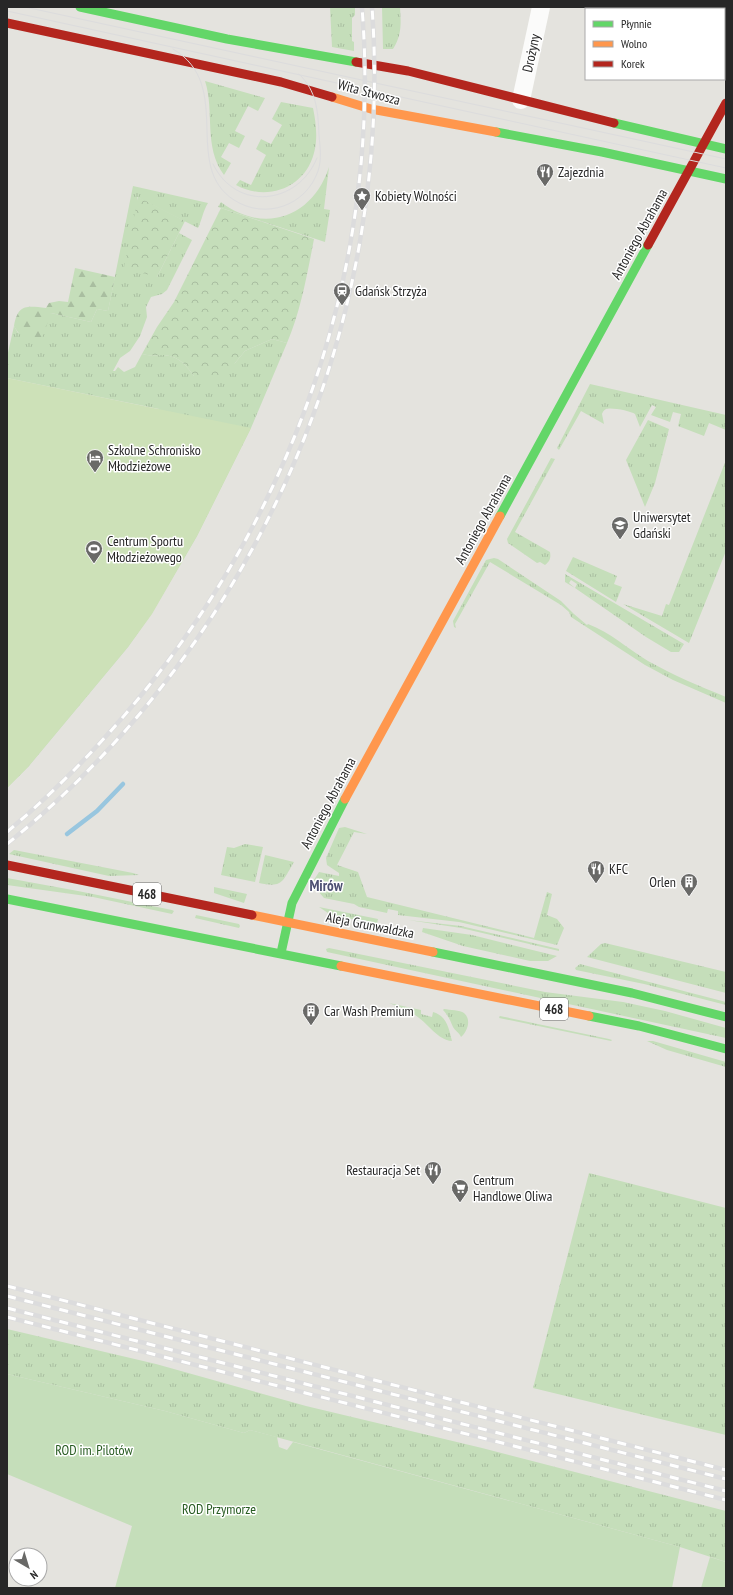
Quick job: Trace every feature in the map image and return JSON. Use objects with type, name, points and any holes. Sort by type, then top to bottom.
[{"type":"street","name":"Wita Stwosza","points":[[80,7],[227,39],[408,71],[576,114],[726,149]]},
{"type":"street","name":"Drożyny","points":[[521,100],[541,7]]},
{"type":"street","name":"Wita Stwosza","points":[[7,23],[281,82],[312,90],[371,109],[512,134],[726,179]]},
{"type":"street","name":"Antoniego Abrahama","points":[[281,953],[287,922],[294,899],[337,813],[726,103]]},
{"type":"street","name":"Aleja Grunwaldzka","points":[[7,865],[186,906],[287,922],[624,991],[726,1017]]},
{"type":"street","name":"468","points":[[7,899],[181,929],[281,953],[640,1026],[726,1049]]},
{"type":"green space","points":[[330,7],[355,7],[355,15],[352,18],[352,41],[354,42],[354,51],[332,47]]},
{"type":"green space","points":[[382,7],[400,7],[401,24],[398,39],[393,49],[383,49]]},
{"type":"green space","points":[[205,81],[265,98],[258,111],[248,106],[235,131],[245,136],[239,148],[229,143],[221,157],[231,163],[224,175],[218,164],[211,141],[208,93]]},
{"type":"green space","points":[[281,102],[313,108],[316,125],[316,142],[314,153],[309,165],[294,183],[272,192],[248,190],[236,185],[240,180],[251,185],[266,155],[256,149],[261,139],[271,144],[282,125],[272,119]]},
{"type":"green space","points":[[329,167],[324,209],[330,210],[325,242],[218,207],[221,202],[237,212],[254,217],[270,219],[285,216],[299,209],[311,198],[322,184]]},
{"type":"green space","points":[[133,186],[208,203],[198,228],[137,197],[157,277],[179,233],[192,240],[167,290],[162,294],[151,297],[146,307],[147,317],[140,336],[130,351],[120,358],[113,371],[115,371],[118,367],[124,372],[135,367],[142,354],[167,355],[177,358],[194,376],[235,363],[245,351],[272,339],[287,343],[251,428],[197,536],[152,613],[128,647],[28,767],[7,788],[159,409],[7,378],[7,357],[14,326],[18,333],[51,313],[91,322],[97,309],[108,311]]},
{"type":"green space","points":[[138,197],[185,221],[157,277],[124,268]]},
{"type":"green space","points":[[221,208],[314,239],[300,305],[287,343],[272,339],[245,351],[235,363],[215,379],[194,376],[177,358],[167,355],[142,354],[157,327],[174,302]]},
{"type":"green space","points":[[75,268],[115,277],[108,311],[97,309],[91,322],[51,313],[41,341],[28,339],[19,334],[14,326],[18,314],[24,308],[46,308],[49,303],[59,301],[68,302]]},
{"type":"green space","name":"Centrum Sportu Młodzieżowego","points":[[7,378],[251,428],[197,536],[152,614],[128,647],[28,767],[7,788]]},
{"type":"green space","points":[[590,384],[726,415],[726,430],[709,423],[704,436],[678,426],[681,414],[673,412],[670,422],[651,415],[656,407],[652,405],[640,427],[635,414],[629,412],[616,409],[606,409],[602,414],[604,424],[581,411],[559,450],[557,448]]},
{"type":"green space","points":[[648,420],[669,429],[655,483],[645,507],[626,460]]},
{"type":"green space","points":[[551,458],[555,459],[515,532],[550,552],[550,559],[545,565],[540,562],[537,563],[508,543],[507,539]]},
{"type":"green space","points":[[726,460],[726,551],[689,643],[623,604],[662,616],[666,604],[669,605]]},
{"type":"green space","points":[[573,557],[617,576],[614,584],[622,587],[616,602],[566,571]]},
{"type":"green space","points":[[494,558],[498,559],[561,601],[587,625],[588,624],[604,631],[657,666],[726,697],[726,703],[673,680],[645,665],[571,617],[569,612],[561,605],[490,562],[455,624],[456,628],[454,627],[453,621],[486,560]]},
{"type":"green space","points":[[565,574],[684,644],[679,652],[671,652],[646,637],[565,582]],"holes":[[[571,580],[577,584],[575,588],[569,583]]]},
{"type":"green space","points":[[345,827],[367,834],[354,832],[337,865],[358,872],[367,897],[534,938],[547,892],[552,894],[547,915],[557,919],[564,928],[557,945],[459,922],[398,915],[398,911],[388,909],[387,913],[324,898],[318,891],[311,890],[310,886],[319,872],[339,876],[339,873],[327,865],[326,858],[339,828]]},
{"type":"green space","points":[[245,844],[263,847],[255,882],[221,875],[227,847],[234,848]]},
{"type":"green space","points":[[14,850],[139,875],[109,876],[9,854]]},
{"type":"green space","points":[[265,855],[294,862],[284,879],[277,884],[273,885],[259,883]]},
{"type":"green space","points":[[7,878],[174,911],[172,914],[93,897],[7,885]]},
{"type":"green space","points":[[214,887],[247,894],[244,903],[214,893]]},
{"type":"green space","points":[[319,907],[378,919],[377,924],[331,915]]},
{"type":"green space","points":[[196,915],[239,924],[240,926],[239,928],[195,918]]},
{"type":"green space","points":[[408,920],[461,926],[559,949],[559,951],[461,928]]},
{"type":"green space","points":[[423,928],[472,935],[557,956],[548,961],[530,961],[463,946],[422,932]]},
{"type":"green space","points":[[605,943],[726,972],[726,993],[587,957],[601,944]]},
{"type":"green space","points":[[329,948],[545,992],[623,1002],[665,1011],[726,1028],[726,1038],[327,952],[326,949]]},
{"type":"green space","points":[[580,964],[726,1002],[726,1005],[644,984],[576,970],[575,968]]},
{"type":"green space","points":[[389,1003],[421,1010],[421,1014],[432,1017],[433,1012],[438,1014],[447,1024],[452,1041],[442,1038],[420,1018]]},
{"type":"green space","points":[[443,1010],[460,1011],[464,1013],[468,1019],[468,1026],[461,1037],[453,1027],[448,1016]]},
{"type":"green space","points":[[500,1016],[609,1039],[612,1040],[499,1018]]},
{"type":"green space","points":[[647,1041],[653,1041],[726,1062],[726,1067],[667,1050]]},
{"type":"green space","points":[[589,1173],[726,1208],[726,1435],[533,1388]]},
{"type":"green space","points":[[7,1329],[156,1364],[306,1406],[482,1448],[726,1511],[726,1562],[680,1547],[250,1430],[244,1433],[165,1411],[7,1374]]},
{"type":"green space","name":"ROD Przymorze","points":[[7,1374],[165,1411],[244,1433],[250,1430],[277,1437],[279,1447],[287,1450],[293,1442],[680,1547],[672,1588],[115,1588],[132,1526],[7,1474]]},
{"type":"green space","points":[[710,1557],[726,1562],[726,1588],[701,1588]]},
{"type":"waterway","points":[[67,834],[97,811],[123,784]]},
{"type":"tram line","points":[[25,7],[726,159]]},
{"type":"tram line","points":[[7,11],[726,168]]},
{"type":"tram line","points":[[173,49],[191,64],[201,83],[206,104],[208,147],[211,167],[219,185],[234,200],[246,206],[259,209],[271,209],[294,201],[304,193],[312,183],[318,171],[320,153],[317,110],[310,87],[299,74]]},
{"type":"tram line","points":[[213,164],[223,179],[236,190],[251,196],[266,197],[282,193],[296,186],[308,174],[317,158]]},
{"type":"railway","points":[[7,832],[92,751],[167,662],[231,565],[284,462],[324,353],[351,241],[364,125],[362,7]]},
{"type":"railway","points":[[7,844],[95,764],[172,674],[238,575],[291,470],[332,359],[360,244],[373,126],[372,7]]},
{"type":"railway","points":[[7,1286],[726,1470]]},
{"type":"railway","points":[[7,1296],[726,1479]]},
{"type":"railway","points":[[7,1308],[726,1491]]},
{"type":"railway","points":[[7,1317],[726,1500]]},
{"type":"traffic: fast","points":[[80,7],[227,39],[356,62]]},
{"type":"traffic: fast","points":[[614,123],[726,149]]},
{"type":"traffic: fast","points":[[496,132],[602,152],[726,179]]},
{"type":"traffic: fast","points":[[500,516],[648,245]]},
{"type":"traffic: fast","points":[[281,953],[292,903],[345,799]]},
{"type":"traffic: fast","points":[[7,899],[341,966]]},
{"type":"traffic: fast","points":[[433,952],[632,993],[726,1017]]},
{"type":"traffic: fast","points":[[589,1016],[639,1026],[726,1049]]},
{"type":"traffic: slow","points":[[332,97],[371,109],[496,132]]},
{"type":"traffic: slow","points":[[345,799],[500,516]]},
{"type":"traffic: slow","points":[[252,915],[433,952]]},
{"type":"traffic: slow","points":[[341,966],[589,1016]]},
{"type":"traffic: jam","points":[[7,23],[281,82],[332,97]]},
{"type":"traffic: jam","points":[[356,62],[408,71],[614,123]]},
{"type":"traffic: jam","points":[[648,245],[726,103]]},
{"type":"traffic: jam","points":[[7,865],[252,915]]},
{"type":"place","name":"Zajezdnia","points":[[545,187]]},
{"type":"place","name":"Kobiety Wolności","points":[[362,211]]},
{"type":"place","name":"Gdańsk Strzyża","points":[[342,306]]},
{"type":"place","name":"Szkolne Schronisko Młodzieżowe","points":[[95,473]]},
{"type":"place","name":"Uniwersytet Gdański","points":[[620,540]]},
{"type":"place","name":"Centrum Sportu Młodzieżowego","points":[[94,564]]},
{"type":"place","name":"KFC","points":[[596,884]]},
{"type":"place","name":"Orlen","points":[[689,897]]},
{"type":"place","name":"Car Wash Premium","points":[[311,1026]]},
{"type":"place","name":"Restauracja Set","points":[[433,1185]]},
{"type":"place","name":"Centrum Handlowe Oliwa","points":[[460,1203]]},
{"type":"district","name":"Mirów","points":[[326,885]]},
{"type":"park label","name":"ROD im. Pilotów","points":[[94,1450]]}]
